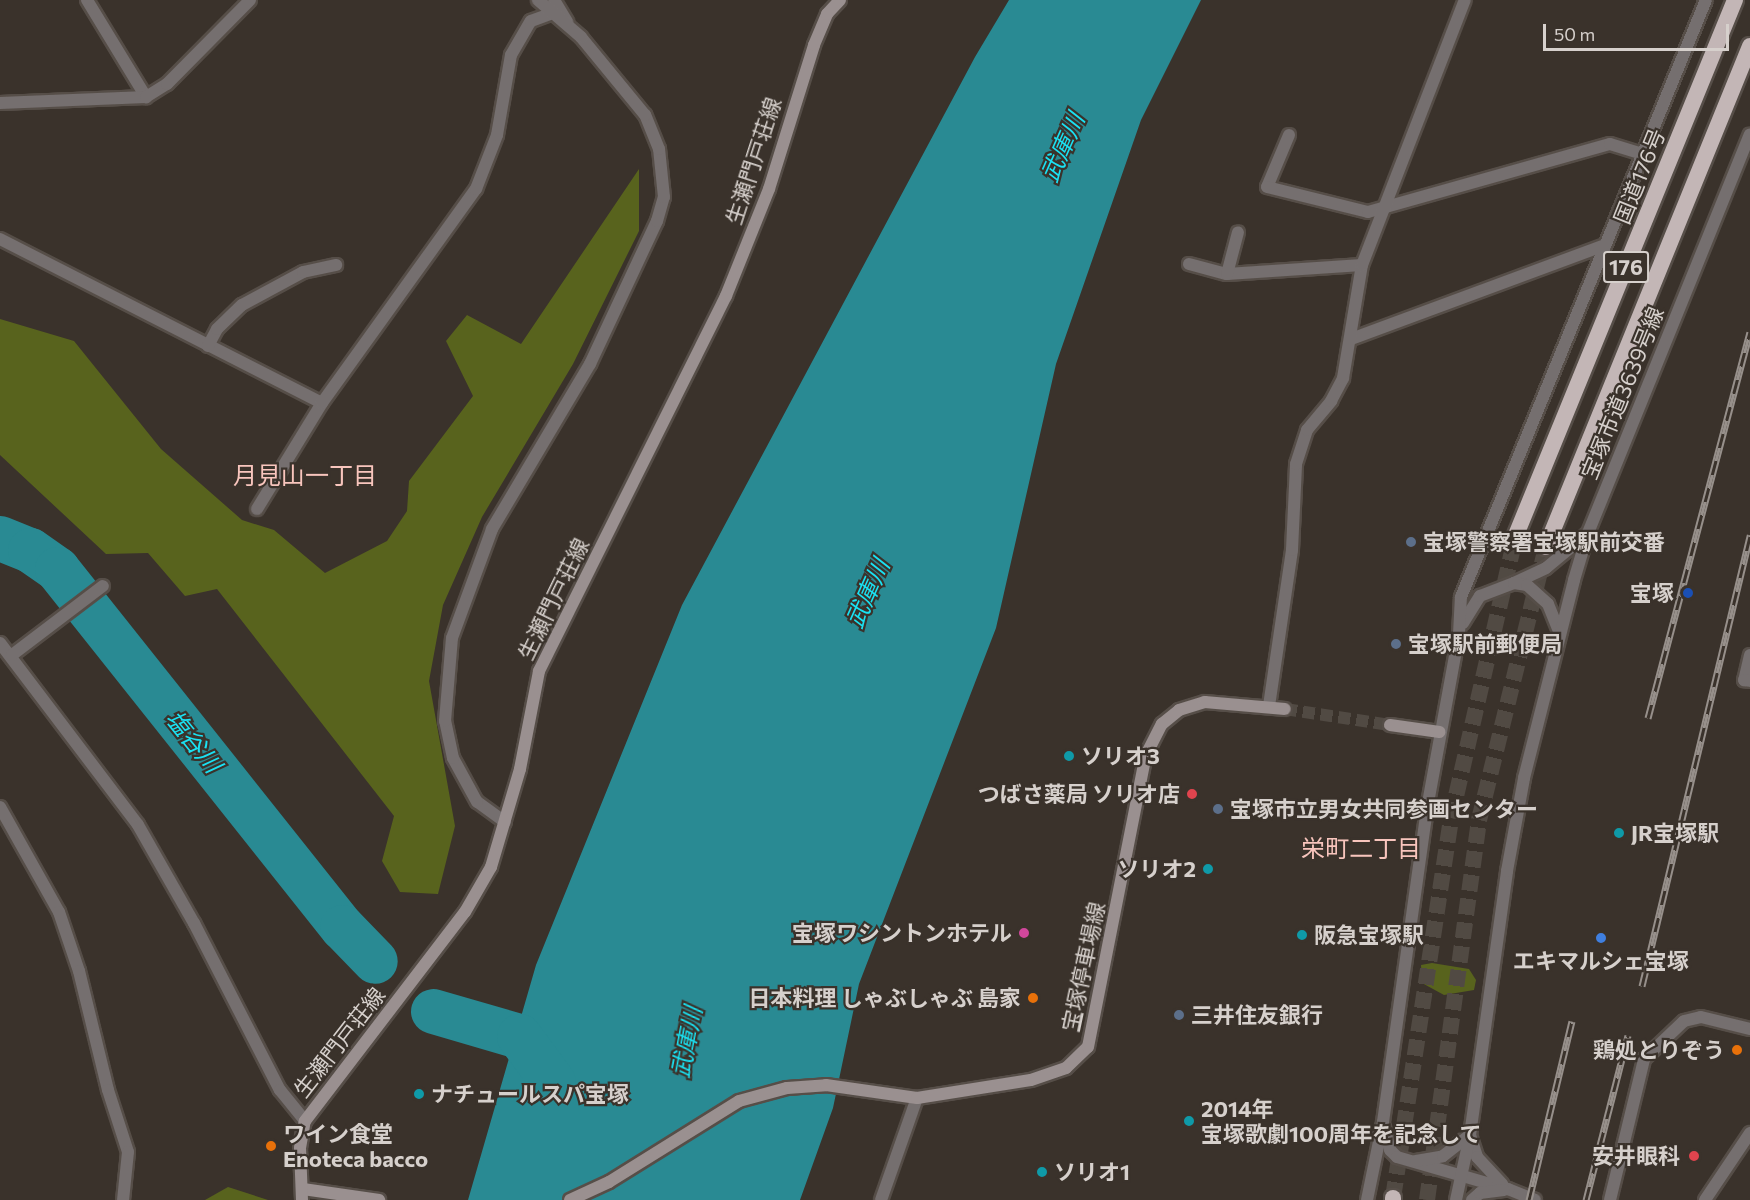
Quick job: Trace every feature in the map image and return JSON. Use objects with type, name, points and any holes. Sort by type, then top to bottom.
[{"type":"highway","name":"国道176号","points":[[1516,535],[1735,0]]},
{"type":"highway","name":"176","points":[[1546,546],[1750,46]]},
{"type":"main road","name":"生瀬門戸荘線","points":[[302,1194],[300,1148],[305,1121],[465,912],[491,867],[505,822],[539,670],[726,296],[769,189],[814,45],[827,14],[840,0]]},
{"type":"main road","name":"宝塚停車場線","points":[[570,1200],[609,1182],[740,1101],[787,1088],[826,1085],[917,1098],[1031,1080],[1066,1068],[1088,1047],[1146,755],[1161,724],[1179,710],[1204,702],[1285,709]]},
{"type":"main road","points":[[1390,725],[1440,732]]},
{"type":"main road","points":[[302,1194],[379,1200]]},
{"type":"street","points":[[87,0],[146,97]]},
{"type":"street","points":[[0,103],[146,97],[168,84],[250,0]]},
{"type":"street","points":[[538,0],[550,14],[569,25]]},
{"type":"street","points":[[505,822],[477,802],[453,758],[445,721],[452,638],[492,529],[590,364],[657,221],[664,196],[664,172],[654,130],[632,97],[569,25],[554,0]]},
{"type":"street","points":[[1269,706],[1292,550],[1296,464],[1307,430],[1331,401],[1343,378],[1362,265],[1465,0]]},
{"type":"street","points":[[1367,1200],[1383,1122],[1440,732],[1459,634],[1461,597],[1706,0]]},
{"type":"street","points":[[257,508],[322,403],[476,189],[497,135],[511,55],[531,21],[550,14]]},
{"type":"street","points":[[1290,135],[1267,187],[1368,212],[1610,144],[1642,154]]},
{"type":"street","name":"宝塚市道3639号線","points":[[1456,1200],[1459,1176],[1470,1135],[1509,859],[1524,778],[1560,634],[1588,533],[1750,135]]},
{"type":"street","points":[[1227,274],[1238,232]]},
{"type":"street","points":[[0,239],[322,403]]},
{"type":"street","points":[[1351,339],[1605,245]]},
{"type":"street","points":[[1189,264],[1227,274],[1362,265]]},
{"type":"street","points":[[208,346],[218,329],[242,305],[303,272],[336,265]]},
{"type":"street","points":[[1459,634],[1468,611],[1480,596],[1546,568],[1588,533]]},
{"type":"street","points":[[1514,583],[1527,585],[1548,604],[1560,634]]},
{"type":"street","points":[[12,655],[103,586]]},
{"type":"street","points":[[0,643],[12,655],[138,825],[194,923],[280,1090],[305,1121]]},
{"type":"street","points":[[1750,655],[1744,680],[1750,681]]},
{"type":"street","points":[[0,807],[58,912],[79,971],[108,1090],[128,1152],[123,1200]]},
{"type":"street","points":[[1610,1200],[1644,1059],[1684,1021],[1701,1017],[1750,1029]]},
{"type":"street","points":[[881,1200],[917,1098]]},
{"type":"street","points":[[1383,1122],[1390,1150],[1406,1160],[1508,1189],[1535,1200]]},
{"type":"street","points":[[1705,1200],[1750,1133]]},
{"type":"street","points":[[1406,1160],[1443,1156],[1470,1135],[1477,1157],[1508,1189]]},
{"type":"street","points":[[1472,1200],[1480,1193],[1508,1189]]},
{"type":"green space","points":[[639,169],[639,231],[573,364],[482,517],[443,605],[429,681],[455,826],[438,894],[400,892],[382,861],[394,816],[217,589],[185,596],[148,553],[106,554],[0,455],[0,319],[74,341],[161,449],[242,520],[274,530],[325,573],[387,541],[407,511],[409,481],[473,396],[446,341],[467,315],[521,344]]},
{"type":"green space","points":[[1432,963],[1469,969],[1476,980],[1474,990],[1444,995],[1422,983],[1421,965]]},
{"type":"green space","points":[[228,1187],[268,1200],[205,1200]]},
{"type":"water","name":"武庫川","points":[[1009,0],[1201,0],[1141,120],[1056,364],[996,628],[859,984],[833,1108],[800,1200],[468,1200],[536,965],[682,605],[975,57]]},
{"type":"waterway","name":"塩谷川","points":[[0,538],[30,550],[57,569],[342,927],[375,961]]},
{"type":"waterway","name":"塩谷川","points":[[433,1011],[519,1036],[553,1082]]},
{"type":"tunnel","points":[[1393,1198],[1451,818],[1516,535]]},
{"type":"tunnel","points":[[1427,1200],[1479,820],[1546,547]]},
{"type":"tunnel","points":[[1285,709],[1390,725]]},
{"type":"railway","points":[[1648,718],[1750,332]]},
{"type":"railway","points":[[1642,986],[1750,535]]},
{"type":"railway","points":[[1529,1200],[1572,1021]]},
{"type":"railway","points":[[1586,1200],[1628,1035]]},
{"type":"place","name":"宝塚警察署宝塚駅前交番","points":[[1411,542]]},
{"type":"place","name":"宝塚","points":[[1688,593]]},
{"type":"place","name":"宝塚駅前郵便局","points":[[1396,644]]},
{"type":"place","name":"ソリオ3","points":[[1069,756]]},
{"type":"place","name":"つばさ薬局 ソリオ店","points":[[1192,794]]},
{"type":"place","name":"宝塚市立男女共同参画センター","points":[[1218,809]]},
{"type":"place","name":"JR宝塚駅","points":[[1619,833]]},
{"type":"place","name":"ソリオ2","points":[[1208,869]]},
{"type":"place","name":"宝塚ワシントンホテル","points":[[1024,933]]},
{"type":"place","name":"阪急宝塚駅","points":[[1302,935]]},
{"type":"place","name":"エキマルシェ宝塚","points":[[1601,938]]},
{"type":"place","name":"日本料理 しゃぶしゃぶ 島家","points":[[1033,998]]},
{"type":"place","name":"三井住友銀行","points":[[1179,1015]]},
{"type":"place","name":"鶏処とりぞう","points":[[1737,1050]]},
{"type":"place","name":"ナチュールスパ宝塚","points":[[419,1094]]},
{"type":"place","name":"2014年 宝塚歌劇100周年を記念して","points":[[1189,1121]]},
{"type":"place","name":"ワイン食堂 Enoteca bacco","points":[[271,1146]]},
{"type":"place","name":"安井眼科","points":[[1694,1156]]},
{"type":"place","name":"ソリオ1","points":[[1042,1172]]},
{"type":"district","name":"月見山一丁目","points":[[305,475]]},
{"type":"district","name":"栄町二丁目","points":[[1361,848]]}]
